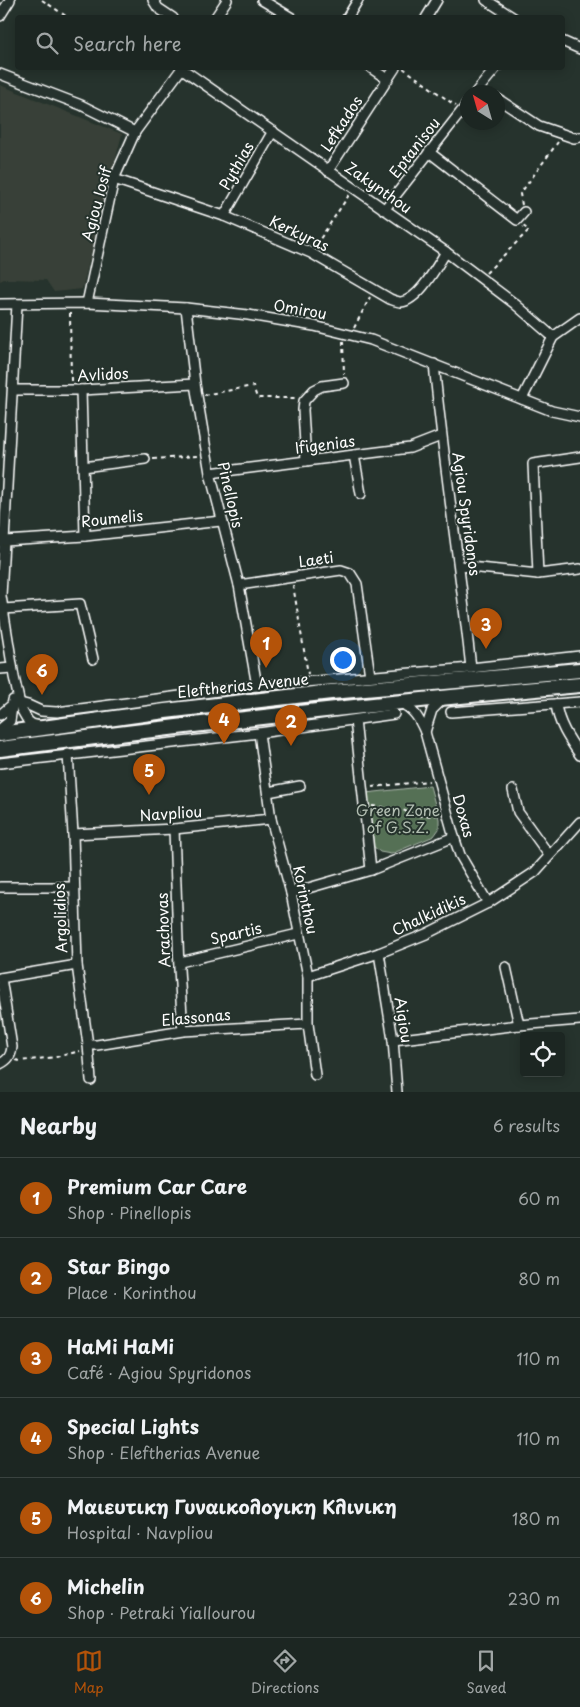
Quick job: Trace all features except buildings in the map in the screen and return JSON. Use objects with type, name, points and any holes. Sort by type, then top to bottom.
[{"type":"highway","name":"Eleftherias Avenue","points":[[0,734],[165,711],[321,693],[580,670]]},
{"type":"highway","points":[[0,749],[166,727],[397,708],[446,697],[580,685]]},
{"type":"street","points":[[0,16],[10,0]]},
{"type":"street","points":[[153,0],[158,8],[168,15]]},
{"type":"street","points":[[217,15],[227,0]]},
{"type":"street","points":[[262,0],[287,15]]},
{"type":"street","points":[[349,15],[358,0]]},
{"type":"street","points":[[428,15],[437,0]]},
{"type":"street","points":[[486,0],[509,15]]},
{"type":"street","points":[[565,43],[580,49]]},
{"type":"street","name":"Agiou Iosif","points":[[87,303],[114,179],[135,132],[180,70]]},
{"type":"street","name":"Zakynthou","points":[[184,70],[446,252],[481,278],[553,338]]},
{"type":"street","points":[[374,70],[387,79]]},
{"type":"street","name":"Lefkados","points":[[328,171],[393,70]]},
{"type":"street","points":[[486,85],[495,70]]},
{"type":"street","points":[[0,74],[81,105],[135,132]]},
{"type":"street","points":[[505,104],[539,126],[574,138],[580,137]]},
{"type":"street","name":"Eptanisou","points":[[384,210],[460,113]]},
{"type":"street","name":"Pythias","points":[[224,216],[273,131]]},
{"type":"street","points":[[429,152],[517,220],[524,212]]},
{"type":"street","name":"Kerkyras","points":[[114,179],[224,216],[311,253],[373,290],[400,302],[408,300],[417,294],[446,252]]},
{"type":"street","name":"Omirou","points":[[0,304],[87,303],[186,308],[248,315],[347,334],[372,340],[552,411],[580,417]]},
{"type":"street","points":[[0,730],[10,721],[16,703],[0,596],[5,541],[5,459],[13,390],[16,304]]},
{"type":"street","name":"Pinellopis","points":[[186,308],[195,384],[210,473],[239,585],[257,686]]},
{"type":"street","points":[[522,398],[553,338],[580,318]]},
{"type":"street","name":"Agiou Spyridonos","points":[[434,364],[441,436],[460,566],[471,668]]},
{"type":"street","points":[[306,461],[303,410],[306,399],[314,390],[322,386],[344,383]]},
{"type":"street","name":"Avlidos","points":[[13,390],[81,390],[195,384]]},
{"type":"street","points":[[81,390],[85,536]]},
{"type":"street","name":"Ifigenias","points":[[210,473],[415,447],[441,436]]},
{"type":"street","points":[[354,455],[361,494]]},
{"type":"street","points":[[538,574],[532,464],[580,457]]},
{"type":"street","points":[[83,467],[145,459]]},
{"type":"street","name":"Roumelis","points":[[5,541],[85,536],[221,521]]},
{"type":"street","points":[[460,566],[538,574],[580,569]]},
{"type":"street","name":"Laeti","points":[[239,585],[341,570],[350,573],[357,584],[370,676]]},
{"type":"street","points":[[3,609],[80,604],[93,659]]},
{"type":"street","points":[[16,703],[41,711],[56,712],[257,686],[471,668],[580,656]]},
{"type":"street","points":[[0,669],[13,673]]},
{"type":"street","points":[[425,732],[432,710],[446,697]]},
{"type":"street","points":[[451,712],[580,702]]},
{"type":"street","points":[[16,703],[28,721],[45,728]]},
{"type":"street","points":[[0,715],[16,703]]},
{"type":"street","points":[[556,704],[557,716],[562,728],[580,755]]},
{"type":"street","points":[[0,763],[354,720],[397,708]]},
{"type":"street","name":"Doxas","points":[[397,708],[413,710],[418,716],[425,732],[460,856],[488,903]]},
{"type":"street","points":[[354,720],[370,870]]},
{"type":"street","name":"Korinthou","points":[[259,733],[271,819],[291,893],[308,976],[308,1024],[315,1075]]},
{"type":"street","name":"Argolidios","points":[[68,754],[73,834],[76,966],[88,1045],[91,1080]]},
{"type":"street","points":[[268,792],[300,786]]},
{"type":"street","points":[[514,790],[518,812],[549,855]]},
{"type":"street","name":"Navpliou","points":[[73,834],[174,829],[271,819]]},
{"type":"street","name":"Chalkidikis","points":[[308,976],[378,953],[426,934],[488,903],[535,872],[580,822]]},
{"type":"street","name":"Arachovas","points":[[174,829],[183,1031]]},
{"type":"street","points":[[291,893],[370,870],[454,837]]},
{"type":"street","points":[[0,887],[74,887]]},
{"type":"street","name":"Spartis","points":[[180,962],[298,934]]},
{"type":"street","name":"Aigiou","points":[[378,953],[393,1040],[398,1092]]},
{"type":"street","points":[[0,1064],[12,1054],[12,1047],[0,978],[76,966]]},
{"type":"street","points":[[506,967],[519,1025]]},
{"type":"street","points":[[393,1040],[519,1025],[580,1020]]},
{"type":"street","name":"Elassonas","points":[[88,1045],[183,1031],[308,1024]]},
{"type":"path","points":[[42,0],[64,15]]},
{"type":"path","points":[[405,70],[460,104]]},
{"type":"path","points":[[524,212],[520,194],[563,135]]},
{"type":"path","points":[[311,253],[353,189]]},
{"type":"path","points":[[481,278],[529,230],[517,220]]},
{"type":"path","points":[[344,383],[347,334],[373,290]]},
{"type":"path","points":[[69,303],[71,390]]},
{"type":"path","points":[[197,396],[253,386],[257,398],[306,399]]},
{"type":"path","points":[[145,459],[207,455]]},
{"type":"path","points":[[291,577],[310,681]]},
{"type":"path","points":[[362,788],[438,780]]},
{"type":"path","points":[[364,805],[400,809],[418,816],[448,815]]},
{"type":"path","points":[[8,1058],[20,1061],[56,1057],[85,1050],[88,1045]]},
{"type":"shaded area","points":[[0,85],[122,134],[82,289],[54,292],[46,280],[4,279],[0,281]]},
{"type":"green space","name":"Green Zone of G.S.Z.","points":[[430,786],[439,819],[439,829],[434,836],[391,854],[380,852],[372,845],[366,793]]},
{"type":"place","name":"HaMi HaMi","points":[[486,649]]},
{"type":"place","name":"Premium Car Care","points":[[266,668]]},
{"type":"place","name":"Michelin","points":[[42,695]]},
{"type":"place","name":"Special Lights","points":[[224,744]]},
{"type":"place","name":"Star Bingo","points":[[291,746]]},
{"type":"place","name":"Μαιευτικη Γυναικολογικη Κλινικη","points":[[149,795]]}]
